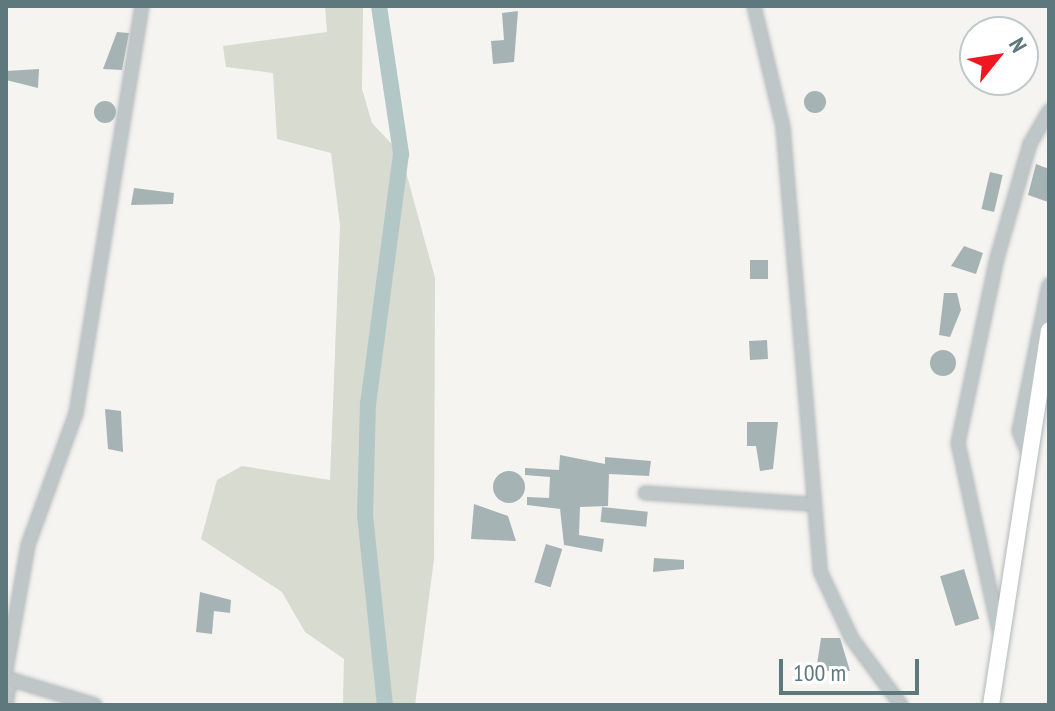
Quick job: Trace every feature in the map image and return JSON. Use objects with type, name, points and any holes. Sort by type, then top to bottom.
[{"type":"main road","points":[[991,705],[1049,330]]},
{"type":"street","points":[[6,705],[11,627],[28,545],[79,400],[142,6]]},
{"type":"street","points":[[754,6],[783,127],[811,504],[828,593],[901,705]]},
{"type":"street","points":[[1000,633],[958,443],[997,258],[1030,144],[1049,111]]},
{"type":"street","points":[[1029,456],[1019,431],[1049,285]]},
{"type":"street","points":[[645,493],[811,504]]},
{"type":"street","points":[[7,676],[95,705]]},
{"type":"shaded area","points":[[325,6],[363,6],[362,89],[372,123],[401,154],[435,278],[434,559],[415,705],[343,705],[344,659],[305,632],[282,592],[201,539],[217,480],[242,466],[330,480],[340,225],[331,153],[277,139],[273,73],[226,67],[223,46],[327,32]]},
{"type":"building","points":[[518,11],[514,62],[493,64],[491,41],[504,40],[502,13]]},
{"type":"building","points":[[117,32],[129,33],[122,70],[103,69]]},
{"type":"building","points":[[39,69],[38,88],[6,80],[6,71]]},
{"type":"building","points":[[811,91],[819,91],[826,102],[819,113],[811,113],[804,106],[804,98]]},
{"type":"building","points":[[105,101],[113,104],[116,112],[113,120],[105,123],[97,120],[94,112],[97,104]]},
{"type":"building","points":[[1036,164],[1049,169],[1048,202],[1028,195]]},
{"type":"building","points":[[990,172],[1003,175],[994,212],[981,209]]},
{"type":"building","points":[[134,188],[174,193],[173,204],[131,205]]},
{"type":"building","points":[[964,246],[983,253],[976,274],[951,266]]},
{"type":"building","points":[[750,260],[768,260],[768,279],[750,279]]},
{"type":"building","points":[[944,293],[957,293],[961,310],[950,337],[939,335]]},
{"type":"building","points":[[767,340],[768,359],[750,360],[749,341]]},
{"type":"building","points":[[943,350],[952,354],[956,363],[952,372],[943,376],[934,372],[930,363],[934,354]]},
{"type":"building","points":[[105,409],[121,411],[123,452],[108,449]]},
{"type":"building","points":[[747,422],[778,422],[773,469],[760,471],[756,446],[747,446]]},
{"type":"building","points":[[560,455],[605,464],[605,457],[651,461],[649,476],[609,474],[608,506],[580,507],[579,535],[604,539],[602,552],[564,545],[560,509],[527,505],[527,497],[549,498],[550,477],[525,475],[525,468],[559,470]]},
{"type":"building","points":[[509,471],[520,476],[525,487],[520,498],[509,503],[498,498],[493,487],[498,476]]},
{"type":"building","points":[[474,504],[508,516],[516,541],[471,539]]},
{"type":"building","points":[[602,507],[648,512],[646,527],[600,522]]},
{"type":"building","points":[[546,544],[562,549],[551,587],[534,582]]},
{"type":"building","points":[[654,558],[684,560],[684,569],[653,572]]},
{"type":"building","points":[[964,569],[979,619],[955,626],[940,576]]},
{"type":"building","points":[[200,592],[231,600],[230,613],[214,611],[212,634],[196,632]]},
{"type":"building","points":[[821,638],[840,638],[850,671],[816,671]]},
{"type":"waterway","points":[[379,6],[401,154],[368,403],[365,515],[385,705]]}]
